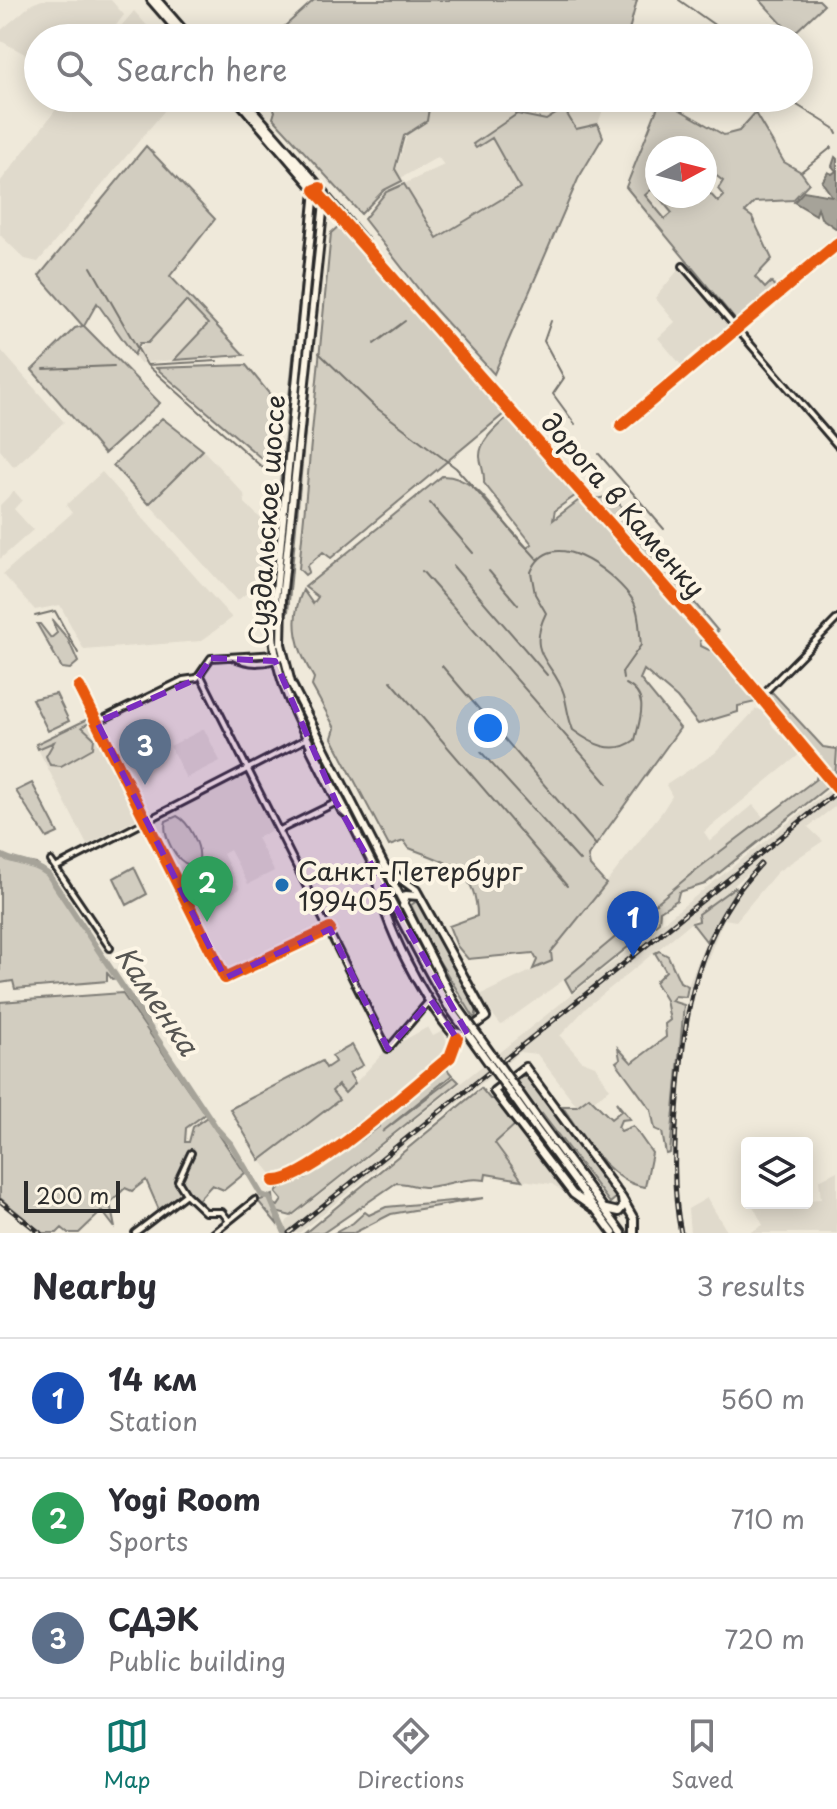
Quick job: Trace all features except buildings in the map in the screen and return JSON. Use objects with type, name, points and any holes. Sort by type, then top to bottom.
[{"type":"main road","points":[[154,0],[175,24]]},
{"type":"main road","name":"дорога в Каменку","points":[[249,112],[321,193]]},
{"type":"main road","name":"дорога в Каменку","points":[[254,112],[321,193]]},
{"type":"main road","name":"Суздальское шоссе","points":[[321,193],[284,584],[283,656],[291,683],[451,1004]]},
{"type":"main road","name":"Суздальское шоссе","points":[[321,193],[273,622],[274,657],[300,719],[374,868],[451,1004]]},
{"type":"main road","points":[[374,868],[384,915],[431,1000],[457,1038],[486,1017],[412,885],[384,866]]},
{"type":"main road","points":[[403,906],[410,893],[420,898]]},
{"type":"main road","points":[[451,1004],[600,1209],[622,1233]]},
{"type":"main road","points":[[622,1198],[623,1207],[619,1212],[600,1209],[573,1194],[494,1091],[525,1067],[622,1198],[632,1213],[634,1233]]},
{"type":"main road","points":[[600,1209],[613,1233]]},
{"type":"street","name":"дорога в Каменку","points":[[321,193],[761,696],[837,788]]},
{"type":"street","points":[[621,426],[837,244]]},
{"type":"street","points":[[683,266],[837,445]]},
{"type":"street","points":[[761,696],[837,619]]},
{"type":"street","points":[[97,722],[200,674],[211,658],[283,656]]},
{"type":"street","points":[[200,674],[388,1050],[431,1000]]},
{"type":"street","points":[[79,687],[225,978],[330,929]]},
{"type":"street","points":[[300,719],[304,740],[336,802],[350,818]]},
{"type":"street","points":[[57,867],[304,740]]},
{"type":"street","points":[[280,830],[336,802]]},
{"type":"street","points":[[51,861],[110,948]]},
{"type":"street","points":[[274,1181],[294,1177],[326,1156],[450,1057],[457,1038]]},
{"type":"street","points":[[191,1153],[178,1181],[186,1194],[205,1212],[222,1212],[229,1221]]},
{"type":"street","points":[[135,1233],[186,1194]]},
{"type":"street","points":[[214,1233],[255,1200]]},
{"type":"highlighted area","points":[[211,658],[275,661],[336,802],[466,1031],[455,1036],[431,1000],[388,1049],[330,929],[225,978],[97,722],[197,679]]},
{"type":"shaded area","points":[[42,0],[111,0],[124,15],[117,24],[24,24],[24,53],[1,41],[0,31],[32,4]]},
{"type":"shaded area","points":[[314,0],[637,0],[631,24],[287,24]]},
{"type":"shaded area","points":[[760,0],[819,0],[824,5],[804,24],[782,24]]},
{"type":"shaded area","points":[[134,11],[146,24],[123,24]]},
{"type":"shaded area","points":[[54,112],[163,112],[38,262],[25,259],[0,235],[0,182]]},
{"type":"shaded area","points":[[275,112],[428,112],[427,121],[404,136],[395,169],[402,181],[384,190],[361,214],[273,118]]},
{"type":"shaded area","points":[[428,112],[559,112],[546,120],[517,114],[492,138],[521,188],[437,239],[404,184],[444,165],[438,157],[401,178],[396,170],[407,135],[427,121]]},
{"type":"shaded area","points":[[559,112],[566,112],[576,129],[598,124],[603,137],[578,179],[494,374],[431,305],[364,219],[386,192],[404,184],[437,238],[520,188],[492,138],[476,148],[473,144],[517,114],[546,120]]},
{"type":"shaded area","points":[[566,112],[602,112],[598,124],[576,129]]},
{"type":"shaded area","points":[[656,112],[684,112],[724,135],[739,131],[755,113],[784,162],[801,172],[809,183],[793,200],[755,202],[745,212],[752,217],[772,259],[755,277],[765,288],[771,282],[775,287],[737,322],[626,187],[645,139],[645,208],[656,208],[665,219],[672,213],[668,208],[717,208],[717,201],[724,196],[718,189],[723,181],[717,176],[717,136],[646,136]]},
{"type":"shaded area","points":[[146,146],[215,219],[170,276],[244,355],[174,360],[208,324],[186,301],[148,343],[140,343],[134,355],[97,303],[84,326],[160,403],[104,454],[32,370],[75,328],[83,326],[39,276]]},
{"type":"shaded area","points":[[835,157],[837,159],[837,229],[821,218],[818,208],[816,215],[794,202],[804,191],[832,196],[822,182],[828,172],[832,174],[836,171],[832,166]]},
{"type":"shaded area","points":[[325,220],[288,612],[286,612],[318,261]]},
{"type":"shaded area","points":[[340,225],[439,333],[505,413],[331,558],[323,552],[307,566],[309,572],[305,575],[299,569],[331,233]]},
{"type":"shaded area","points":[[305,243],[308,244],[266,643],[266,620]]},
{"type":"shaded area","points":[[679,269],[729,327],[682,366],[658,338],[675,322],[655,298]]},
{"type":"shaded area","points":[[186,301],[208,324],[174,360],[140,363],[134,355]]},
{"type":"shaded area","points":[[0,349],[64,422],[14,467],[0,450]]},
{"type":"shaded area","points":[[246,365],[276,402],[268,464],[156,368]]},
{"type":"shaded area","points":[[511,414],[579,493],[555,510],[553,520],[583,497],[707,638],[700,641],[701,646],[709,650],[712,644],[760,701],[738,706],[738,712],[698,724],[677,698],[644,670],[640,679],[680,728],[588,856],[590,866],[606,884],[551,952],[552,961],[533,969],[537,960],[533,953],[468,959],[457,946],[449,926],[477,916],[472,888],[458,870],[409,848],[404,841],[389,846],[332,738],[335,728],[312,686],[314,678],[299,646],[295,625],[303,590],[313,604],[318,597],[305,587],[442,476],[456,478],[479,492],[527,548],[532,544],[484,483],[480,457],[483,445]]},
{"type":"shaded area","points":[[162,418],[203,450],[149,504],[113,465]]},
{"type":"shaded area","points":[[203,450],[244,494],[245,503],[266,524],[261,581],[237,601],[149,504]]},
{"type":"shaded area","points":[[102,472],[232,618],[201,641],[84,650],[60,605],[35,610],[3,574],[72,513],[66,505]]},
{"type":"shaded area","points":[[14,491],[22,500],[14,509],[33,530],[0,559],[0,505]]},
{"type":"shaded area","points":[[612,496],[672,563],[668,571],[718,631],[714,634],[595,499]]},
{"type":"shaded area","points":[[52,620],[68,639],[78,662],[70,669],[62,668],[37,624],[51,638],[57,633]]},
{"type":"shaded area","points":[[772,692],[823,747],[837,749],[835,779],[767,696]]},
{"type":"shaded area","points":[[56,694],[69,721],[48,731],[32,699]]},
{"type":"shaded area","points":[[756,709],[766,710],[773,727],[800,754],[704,832],[710,841],[753,805],[763,817],[565,979],[501,1025],[478,996],[552,961],[551,953],[662,812],[672,796],[666,785],[715,753]]},
{"type":"shaded area","points":[[88,719],[91,722],[82,727],[94,738],[93,748],[61,766],[50,765],[46,756],[54,742],[38,749],[36,744]]},
{"type":"shaded area","points":[[91,722],[137,815],[135,820],[87,845],[38,749]]},
{"type":"shaded area","points":[[204,729],[220,761],[186,778],[170,746]]},
{"type":"shaded area","points":[[818,769],[830,785],[705,884],[679,892],[677,900],[660,911],[659,922],[572,992],[565,979],[696,870],[816,779]]},
{"type":"shaded area","points":[[246,775],[274,829],[257,838],[274,871],[248,884],[230,850],[223,854],[240,889],[213,903],[195,868],[176,872],[151,823]]},
{"type":"shaded area","points":[[32,783],[58,833],[47,838],[16,791]]},
{"type":"shaded area","points":[[837,784],[837,805],[808,827],[823,841],[777,872],[736,921],[724,919],[696,988],[688,986],[706,941],[748,873],[587,1007],[560,1036],[582,1061],[595,1066],[610,1089],[592,1101],[589,1097],[577,1106],[537,1054],[520,1052],[299,1233],[282,1233],[287,1221]]},
{"type":"shaded area","points":[[177,816],[190,829],[198,848],[199,859],[190,865],[175,853],[166,833],[166,821]]},
{"type":"shaded area","points":[[0,857],[36,864],[48,874],[117,978],[112,979],[107,973],[107,981],[15,989],[13,981],[0,983]]},
{"type":"shaded area","points":[[134,867],[147,894],[127,905],[114,878]]},
{"type":"shaded area","points":[[735,887],[706,941],[692,923],[699,921],[698,914]]},
{"type":"shaded area","points":[[417,901],[477,1009],[475,1019],[431,948],[411,905]]},
{"type":"shaded area","points":[[659,951],[668,956],[680,982],[688,986],[686,997],[675,996],[671,1001],[684,1005],[670,1153],[666,1154],[662,1132],[655,1129],[651,1110],[616,1062],[620,1059],[618,1048],[632,1063],[666,1037],[665,1024],[670,1020],[666,1000],[655,982],[666,971],[655,953]]},
{"type":"shaded area","points":[[122,993],[205,1114],[186,1128],[185,1142],[189,1142],[193,1127],[207,1117],[245,1173],[224,1190],[212,1185],[197,1201],[186,1190],[159,1210],[146,1180],[132,1191],[125,1188],[110,1203],[115,1228],[102,1211],[79,1233],[68,1233],[62,1228],[57,1233],[42,1233],[0,1198],[0,1002]]},
{"type":"shaded area","points":[[428,1027],[433,1036],[443,1031],[450,1052],[314,1163],[281,1179],[271,1174],[260,1160],[339,1100],[332,1090],[338,1085],[346,1093],[386,1050]]},
{"type":"shaded area","points":[[352,1045],[363,1065],[349,1073],[355,1083],[345,1093],[338,1085],[332,1091],[339,1100],[260,1160],[230,1109],[322,1061],[326,1068],[335,1062],[332,1056]]},
{"type":"shaded area","points":[[446,1068],[452,1075],[382,1132],[454,1077],[459,1082],[291,1216],[276,1212],[277,1224],[258,1201],[273,1195],[274,1204],[278,1206],[282,1200],[276,1193],[280,1187],[306,1178],[356,1137],[360,1141],[380,1126],[377,1122]]},
{"type":"shaded area","points":[[525,1075],[617,1197],[610,1203],[542,1114],[527,1125],[578,1196],[506,1101],[509,1098],[503,1090]]},
{"type":"shaded area","points":[[481,1088],[516,1124],[495,1143],[522,1180],[486,1174],[485,1180],[463,1180],[427,1187],[396,1183],[323,1233],[305,1233]]},
{"type":"shaded area","points":[[589,1097],[611,1119],[621,1111],[616,1102],[630,1119],[621,1120],[618,1127],[621,1131],[633,1126],[652,1153],[645,1187],[632,1184],[608,1167],[562,1106],[577,1106]]},
{"type":"shaded area","points":[[516,1124],[567,1194],[552,1184],[522,1180],[495,1142]]},
{"type":"shaded area","points":[[837,1171],[837,1233],[749,1233],[763,1225],[755,1209],[813,1209],[813,1200],[821,1199],[819,1180]]},
{"type":"shaded area","points":[[484,1198],[391,1214],[354,1233],[335,1233],[365,1212],[369,1215],[386,1207]]},
{"type":"shaded area","points":[[707,1198],[728,1233],[690,1233],[688,1209]]},
{"type":"waterway","points":[[679,0],[713,24]]},
{"type":"waterway","points":[[808,112],[834,128],[837,134]]},
{"type":"waterway","points":[[802,171],[832,147]]},
{"type":"waterway","points":[[91,267],[147,365],[263,468]]},
{"type":"waterway","points":[[374,344],[405,321]]},
{"type":"waterway","points":[[551,321],[544,341],[564,378],[553,394],[575,424]]},
{"type":"waterway","points":[[319,353],[374,406],[456,468],[538,560]]},
{"type":"waterway","points":[[147,365],[217,361]]},
{"type":"waterway","points":[[44,369],[114,366]]},
{"type":"waterway","points":[[599,454],[664,529]]},
{"type":"waterway","points":[[430,503],[473,553]]},
{"type":"waterway","points":[[623,679],[622,672],[641,645],[637,613],[630,596],[609,575],[580,556],[552,552],[540,558],[531,572],[535,594],[546,613],[540,628],[540,649],[564,694],[573,730],[595,744],[611,748],[635,740],[641,701],[626,684]]},
{"type":"waterway","points":[[453,566],[547,675]]},
{"type":"waterway","points":[[422,571],[607,783]]},
{"type":"waterway","points":[[489,571],[518,605]]},
{"type":"waterway","points":[[35,616],[55,611],[78,653]]},
{"type":"waterway","points":[[442,666],[596,845]]},
{"type":"waterway","points":[[391,681],[567,886]]},
{"type":"waterway","points":[[481,752],[580,861]]},
{"type":"waterway","name":"Каменка","points":[[0,855],[37,867],[48,874],[217,1129],[231,1144],[261,1194]]},
{"type":"waterway","name":"Каменка","points":[[262,1195],[270,1198],[285,1233]]},
{"type":"railway","points":[[289,1233],[837,792]]},
{"type":"railway","points":[[681,1233],[676,1200],[675,1150],[684,1034],[690,1003],[708,944],[722,916],[761,864]]},
{"type":"railway","points":[[0,1201],[40,1233]]},
{"type":"cycle path","points":[[320,188],[315,190],[722,651],[837,788]]},
{"type":"cycle path","points":[[621,426],[837,244]]},
{"type":"cycle path","points":[[79,687],[225,978],[330,929]]},
{"type":"cycle path","points":[[274,1181],[311,1166],[363,1129],[450,1057],[457,1038]]},
{"type":"place","name":"СДЭК","points":[[145,785]]},
{"type":"place","name":"Санкт-Петербург 199405","points":[[282,885]]},
{"type":"place","name":"Yogi Room","points":[[207,922]]},
{"type":"place","name":"14 км","points":[[633,957]]}]
